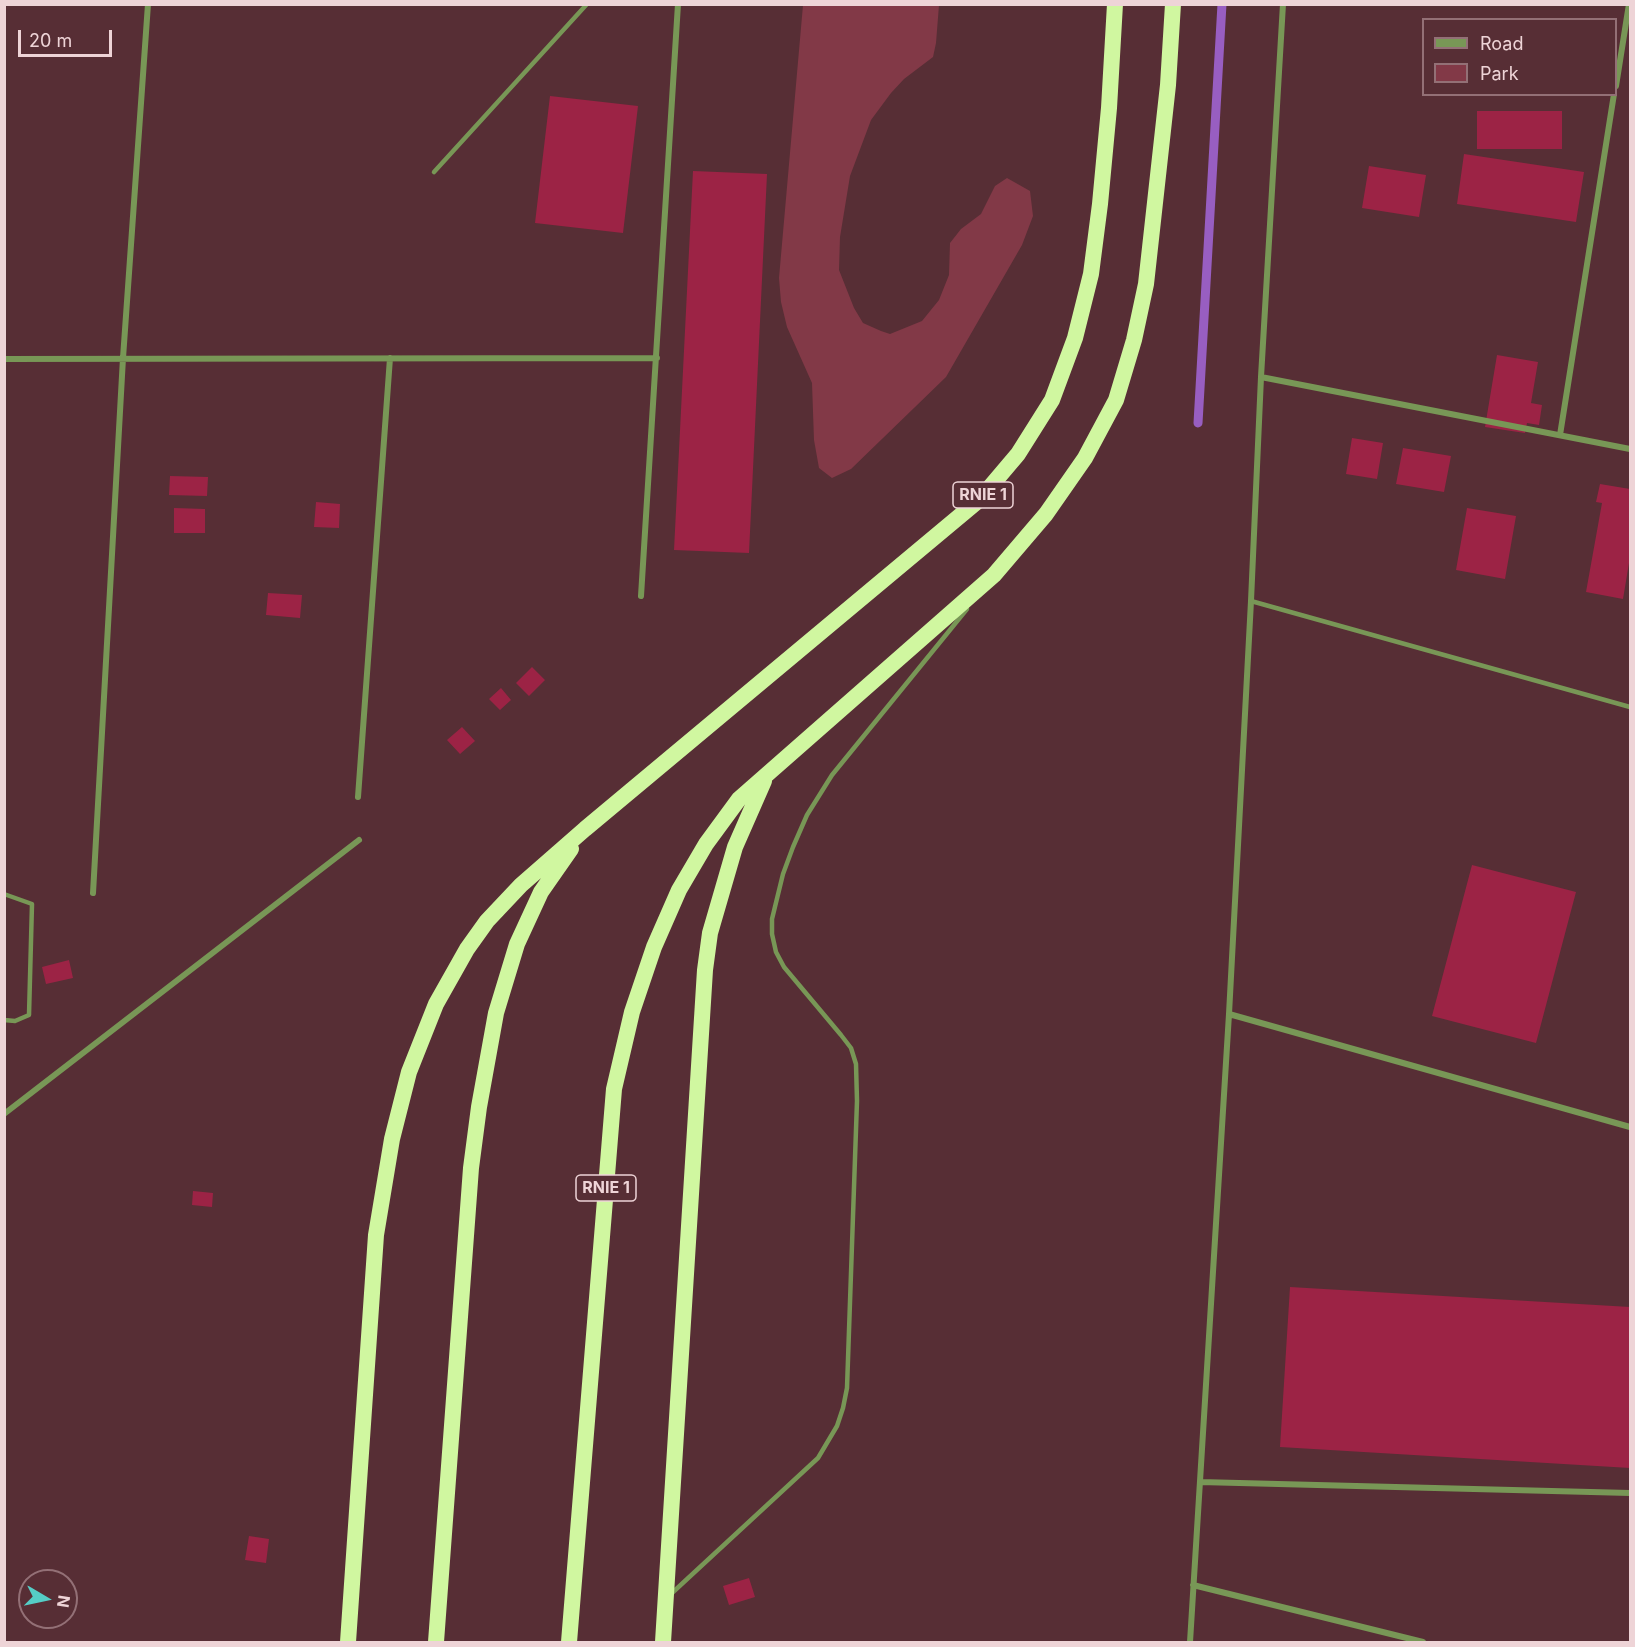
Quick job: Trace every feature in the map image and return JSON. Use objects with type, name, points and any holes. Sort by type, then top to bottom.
[{"type":"highway","name":"RNIE 1","points":[[348,1642],[376,1235],[392,1139],[409,1072],[436,1004],[467,949],[487,921],[521,885],[979,500],[1018,454],[1052,400],[1075,338],[1091,274],[1108,118],[1115,4]]},
{"type":"highway","name":"RNIE 1","points":[[568,1642],[614,1089],[632,1012],[654,947],[679,890],[706,844],[739,799],[994,575],[1046,514],[1085,458],[1116,400],[1134,340],[1146,284],[1168,85],[1173,4]]},
{"type":"highway","name":"RNIE 1","points":[[663,1642],[705,969],[710,933],[735,847],[767,774]]},
{"type":"highway","name":"RNIE 1","points":[[436,1642],[471,1168],[479,1107],[496,1013],[517,944],[542,892],[585,829]]},
{"type":"street","points":[[93,893],[123,358],[148,4]]},
{"type":"street","points":[[641,597],[678,4]]},
{"type":"street","points":[[1190,1642],[1229,1014],[1282,4]]},
{"type":"street","points":[[1617,80],[1629,4]]},
{"type":"street","points":[[1560,435],[1614,96]]},
{"type":"street","points":[[358,797],[390,358]]},
{"type":"street","points":[[4,359],[657,358]]},
{"type":"street","points":[[1261,377],[1630,449]]},
{"type":"street","points":[[4,1114],[359,840]]},
{"type":"street","points":[[1229,1014],[1630,1127]]},
{"type":"street","points":[[1200,1482],[1630,1492]]},
{"type":"street","points":[[1193,1585],[1423,1642]]},
{"type":"lane","points":[[434,172],[586,4]]},
{"type":"lane","points":[[665,1599],[818,1458],[834,1433],[843,1408],[847,1388],[856,1065],[851,1048],[784,967],[776,952],[772,934],[772,919],[783,873],[793,847],[807,815],[831,775],[994,575]]},
{"type":"lane","points":[[1251,601],[1630,707]]},
{"type":"lane","points":[[4,894],[32,904],[29,1015],[15,1021],[4,1020]]},
{"type":"green space","points":[[803,5],[939,5],[933,57],[904,79],[871,120],[850,176],[840,237],[839,270],[854,308],[863,323],[890,334],[922,321],[939,300],[949,275],[950,243],[961,229],[981,214],[995,186],[1007,178],[1030,191],[1033,216],[1022,245],[946,377],[851,469],[832,478],[819,468],[814,440],[812,383],[787,327],[781,302],[779,278]]},
{"type":"building","points":[[550,96],[638,106],[623,233],[535,223]]},
{"type":"building","points":[[1477,111],[1562,111],[1562,149],[1477,149]]},
{"type":"building","points":[[1464,154],[1584,172],[1576,222],[1457,204]]},
{"type":"building","points":[[1369,166],[1426,175],[1419,217],[1362,208]]},
{"type":"building","points":[[693,171],[767,174],[749,553],[674,550]]},
{"type":"building","points":[[1497,355],[1538,362],[1531,403],[1542,405],[1539,425],[1527,423],[1525,433],[1485,427]]},
{"type":"building","points":[[1352,438],[1383,443],[1377,479],[1346,474]]},
{"type":"building","points":[[1403,448],[1451,456],[1444,492],[1396,484]]},
{"type":"building","points":[[170,476],[208,477],[207,496],[169,495]]},
{"type":"building","points":[[1600,484],[1630,489],[1630,557],[1623,599],[1586,592],[1602,503],[1596,502]]},
{"type":"building","points":[[316,502],[340,504],[339,528],[314,527]]},
{"type":"building","points":[[174,508],[205,509],[205,533],[174,533]]},
{"type":"building","points":[[1467,508],[1516,516],[1505,579],[1456,570]]},
{"type":"building","points":[[268,593],[302,595],[300,618],[266,615]]},
{"type":"building","points":[[532,667],[545,680],[529,696],[516,683]]},
{"type":"building","points":[[501,688],[511,700],[500,710],[489,699]]},
{"type":"building","points":[[462,727],[475,741],[460,754],[447,740]]},
{"type":"building","points":[[1472,865],[1576,892],[1536,1043],[1432,1016]]},
{"type":"building","points":[[69,960],[73,978],[46,984],[42,967]]},
{"type":"building","points":[[193,1191],[213,1193],[212,1207],[192,1205]]},
{"type":"building","points":[[1290,1287],[1630,1307],[1630,1468],[1280,1447]]},
{"type":"building","points":[[249,1536],[269,1539],[266,1563],[245,1560]]},
{"type":"building","points":[[749,1578],[755,1597],[729,1605],[723,1586]]},
{"type":"waterway","points":[[1198,423],[1222,4]]}]
